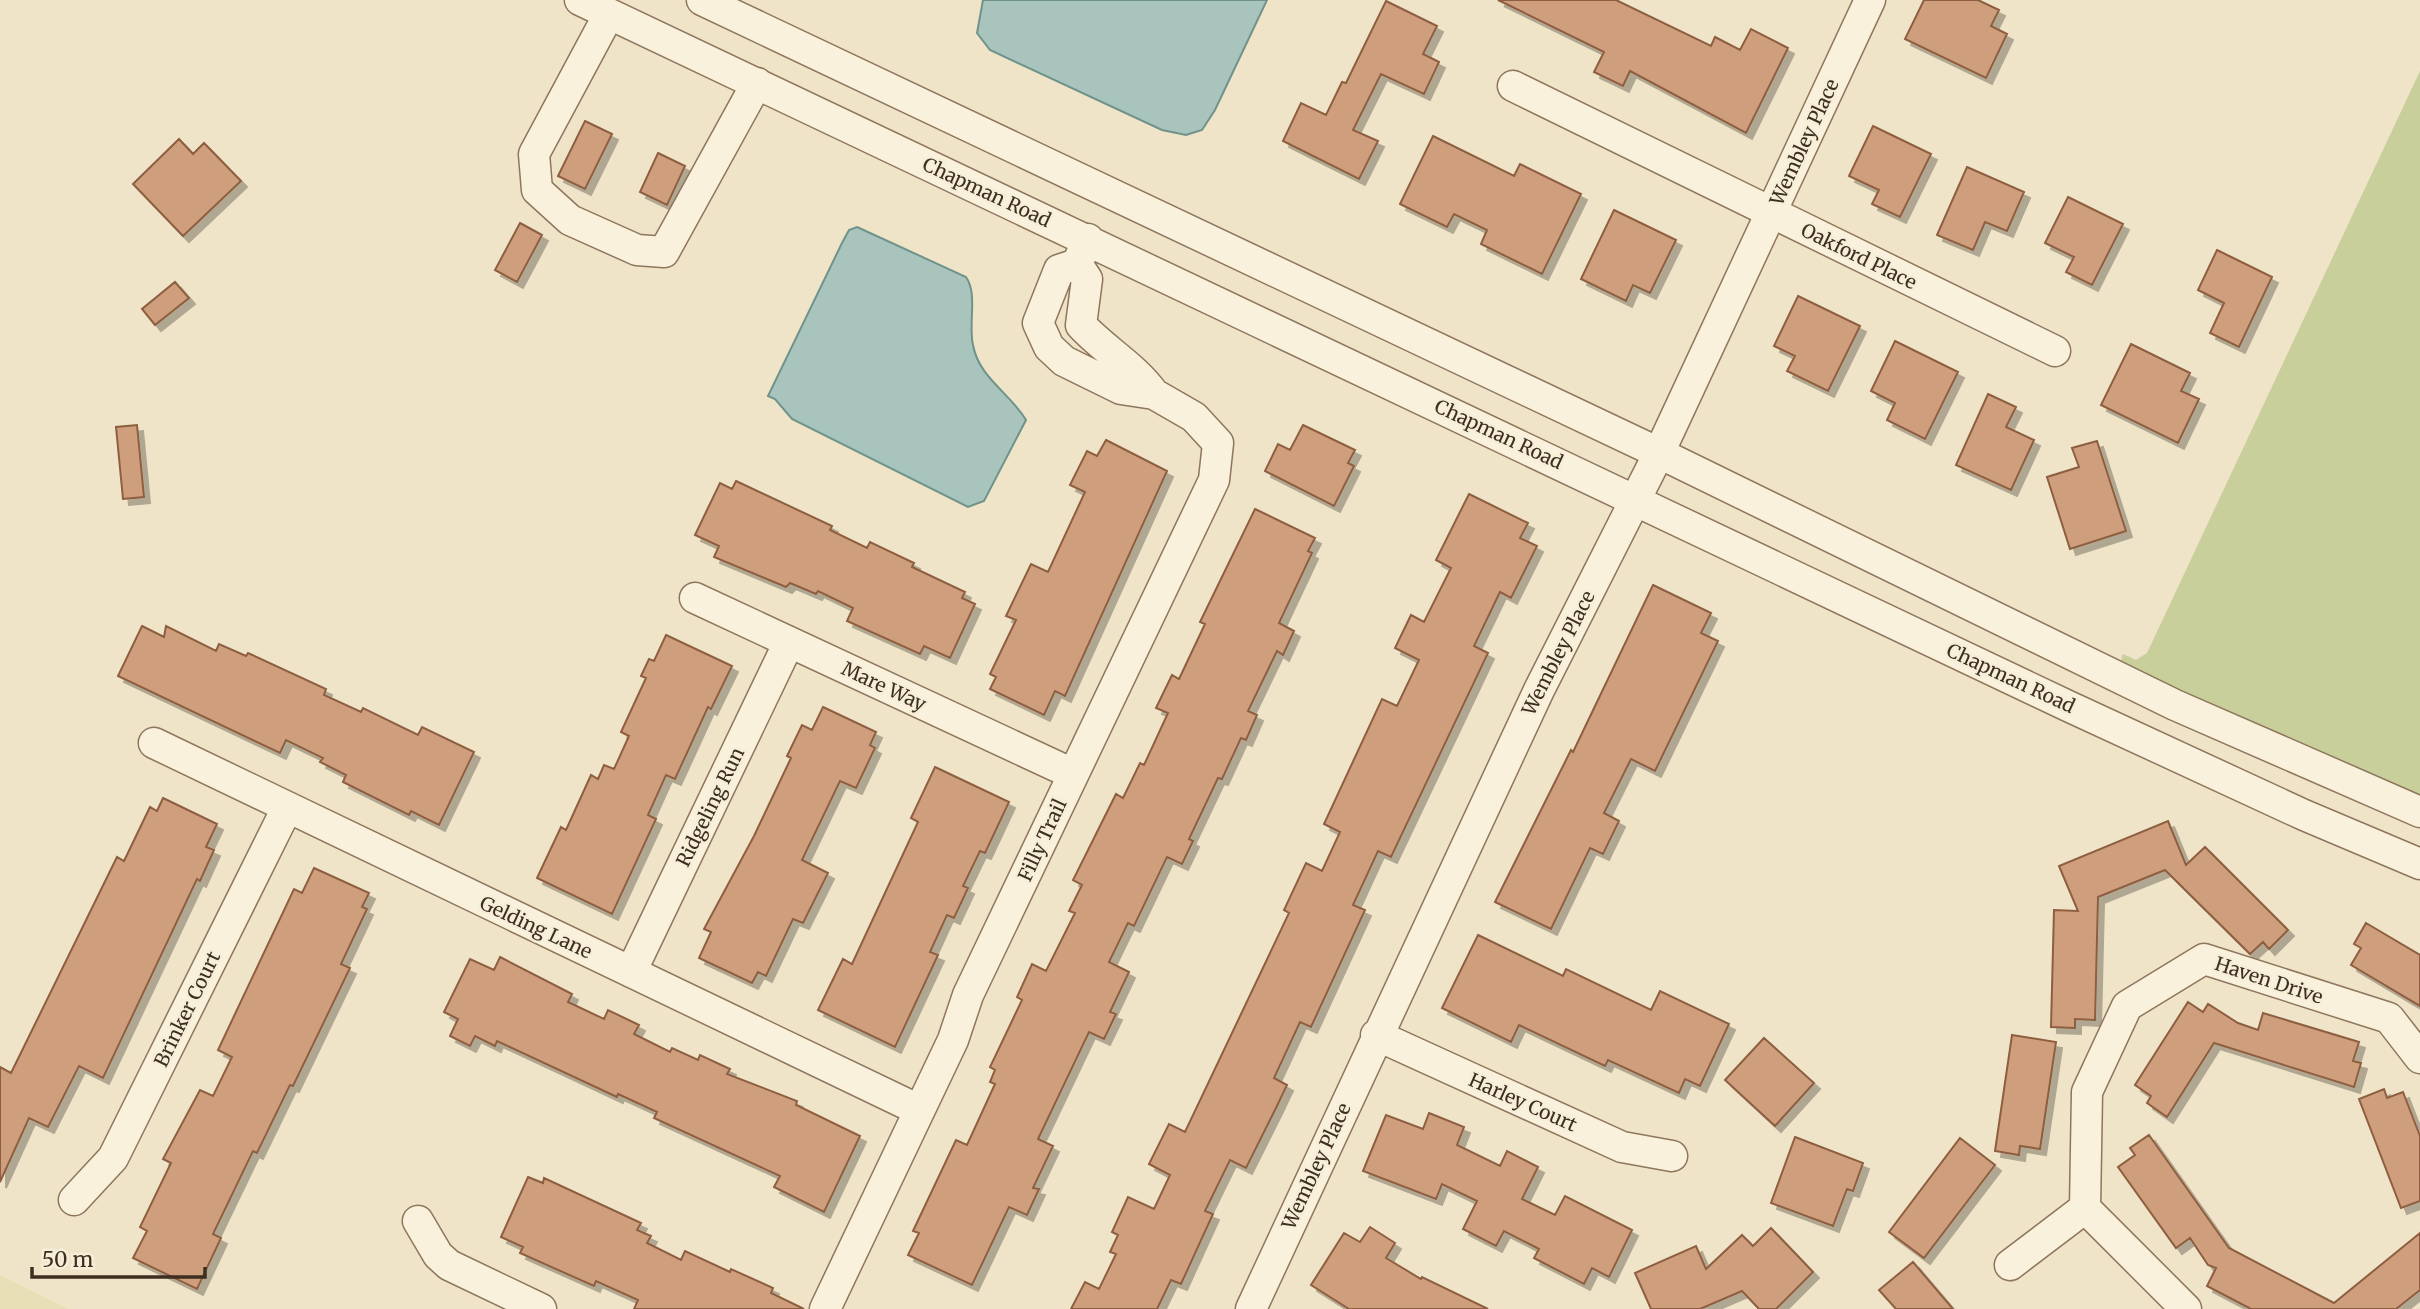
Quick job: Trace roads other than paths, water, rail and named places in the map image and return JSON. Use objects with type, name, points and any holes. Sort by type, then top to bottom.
[{"type":"street","name":"Chapman Road","points":[[580,0],[757,83],[1082,252],[1636,499],[2068,706],[2420,864]]},
{"type":"street","points":[[702,0],[1659,453],[2175,705],[2420,812]]},
{"type":"street","name":"Wembley Place","points":[[1251,1309],[1376,1035],[1539,690],[1659,453],[1870,0]]},
{"type":"street","points":[[609,14],[534,154],[537,190],[570,220],[637,250],[664,252],[757,83]]},
{"type":"street","name":"Oakford Place","points":[[1513,86],[1770,214],[2055,351]]},
{"type":"street","points":[[1081,325],[1087,279],[1082,252],[1059,270],[1038,323],[1049,347],[1064,361],[1121,389],[1154,394]]},
{"type":"street","points":[[1038,323],[1081,325],[1097,342],[1141,375],[1154,394]]},
{"type":"street","name":"Filly Trail","points":[[825,1309],[953,1040],[968,995],[1214,480],[1218,443],[1194,417],[1154,394]]},
{"type":"street","name":"Mare Way","points":[[695,598],[1073,774]]},
{"type":"street","name":"Ridgeling Run","points":[[631,972],[789,642]]},
{"type":"street","name":"Gelding Lane","points":[[154,743],[919,1110]]},
{"type":"street","name":"Brinker Court","points":[[74,1200],[113,1158],[287,808]]},
{"type":"street","name":"Haven Drive","points":[[2085,1208],[2087,1092],[2127,1006],[2204,959],[2389,1018],[2420,1058]]},
{"type":"street","name":"Harley Court","points":[[1376,1035],[1622,1147],[1672,1156]]},
{"type":"street","points":[[2010,1265],[2085,1208],[2186,1309]]},
{"type":"street","points":[[418,1221],[438,1255],[449,1265],[541,1309]]},
{"type":"water","points":[[983,0],[1267,0],[1215,110],[1202,130],[1186,135],[1162,130],[990,50],[977,33]]},
{"type":"water","points":[[857,227],[966,277],[970,284],[972,337],[976,357],[988,376],[1026,420],[984,501],[968,507],[792,419],[775,399],[768,396],[842,243],[849,230]]}]
